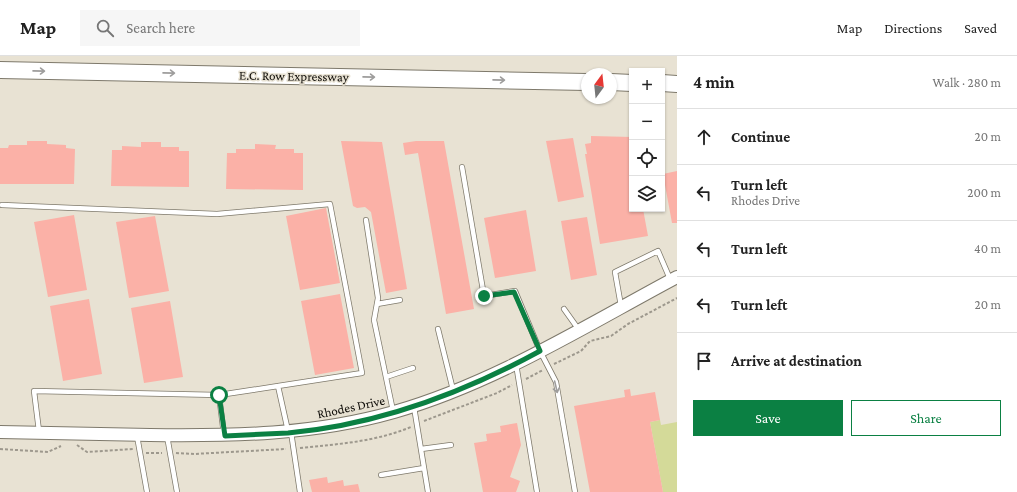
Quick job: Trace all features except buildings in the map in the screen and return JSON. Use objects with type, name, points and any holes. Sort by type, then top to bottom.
[{"type":"highway","name":"E.C. Row Expressway","points":[[0,70],[581,82]]},
{"type":"highway","points":[[617,82],[629,83]]},
{"type":"highway","points":[[665,83],[677,84]]},
{"type":"street","name":"Rhodes Drive","points":[[0,432],[225,436],[290,432],[340,425],[394,412],[453,392],[516,364],[674,279]]},
{"type":"lane","points":[[462,167],[484,296],[514,292],[540,351],[556,382],[575,492]]},
{"type":"lane","points":[[2,204],[217,214],[330,204],[362,373],[219,395],[34,391],[39,433]]},
{"type":"lane","points":[[366,220],[378,298],[374,320],[394,412]]},
{"type":"lane","points":[[621,308],[615,272],[658,251],[674,279]]},
{"type":"lane","points":[[377,304],[400,300]]},
{"type":"lane","points":[[564,309],[579,330]]},
{"type":"lane","points":[[438,329],[453,392]]},
{"type":"lane","points":[[516,364],[537,492]]},
{"type":"lane","points":[[386,376],[413,368]]},
{"type":"lane","points":[[278,386],[290,432],[300,492]]},
{"type":"lane","points":[[219,395],[225,436]]},
{"type":"lane","points":[[414,406],[428,492]]},
{"type":"lane","points":[[136,434],[147,492]]},
{"type":"lane","points":[[167,435],[177,492]]},
{"type":"lane","points":[[421,449],[451,445]]},
{"type":"lane","points":[[381,475],[424,468]]},
{"type":"path","points":[[556,362],[581,351],[590,341],[610,336],[628,324],[677,298]]},
{"type":"path","points":[[527,378],[535,374]]},
{"type":"path","points":[[424,421],[497,393],[512,385]]},
{"type":"path","points":[[305,448],[327,447],[379,438],[410,428]]},
{"type":"path","points":[[71,445],[77,445],[87,452],[130,448]]},
{"type":"path","points":[[0,450],[48,452],[60,446],[65,446]]},
{"type":"path","points":[[176,453],[194,454],[285,449]]},
{"type":"path","points":[[146,453],[161,453]]},
{"type":"green space","points":[[660,420],[661,425],[677,422],[677,492],[663,492],[650,422]]},
{"type":"route","points":[[219,395],[225,436],[288,433],[340,425],[394,412],[453,392],[516,364],[540,351],[514,292],[484,296]]}]
